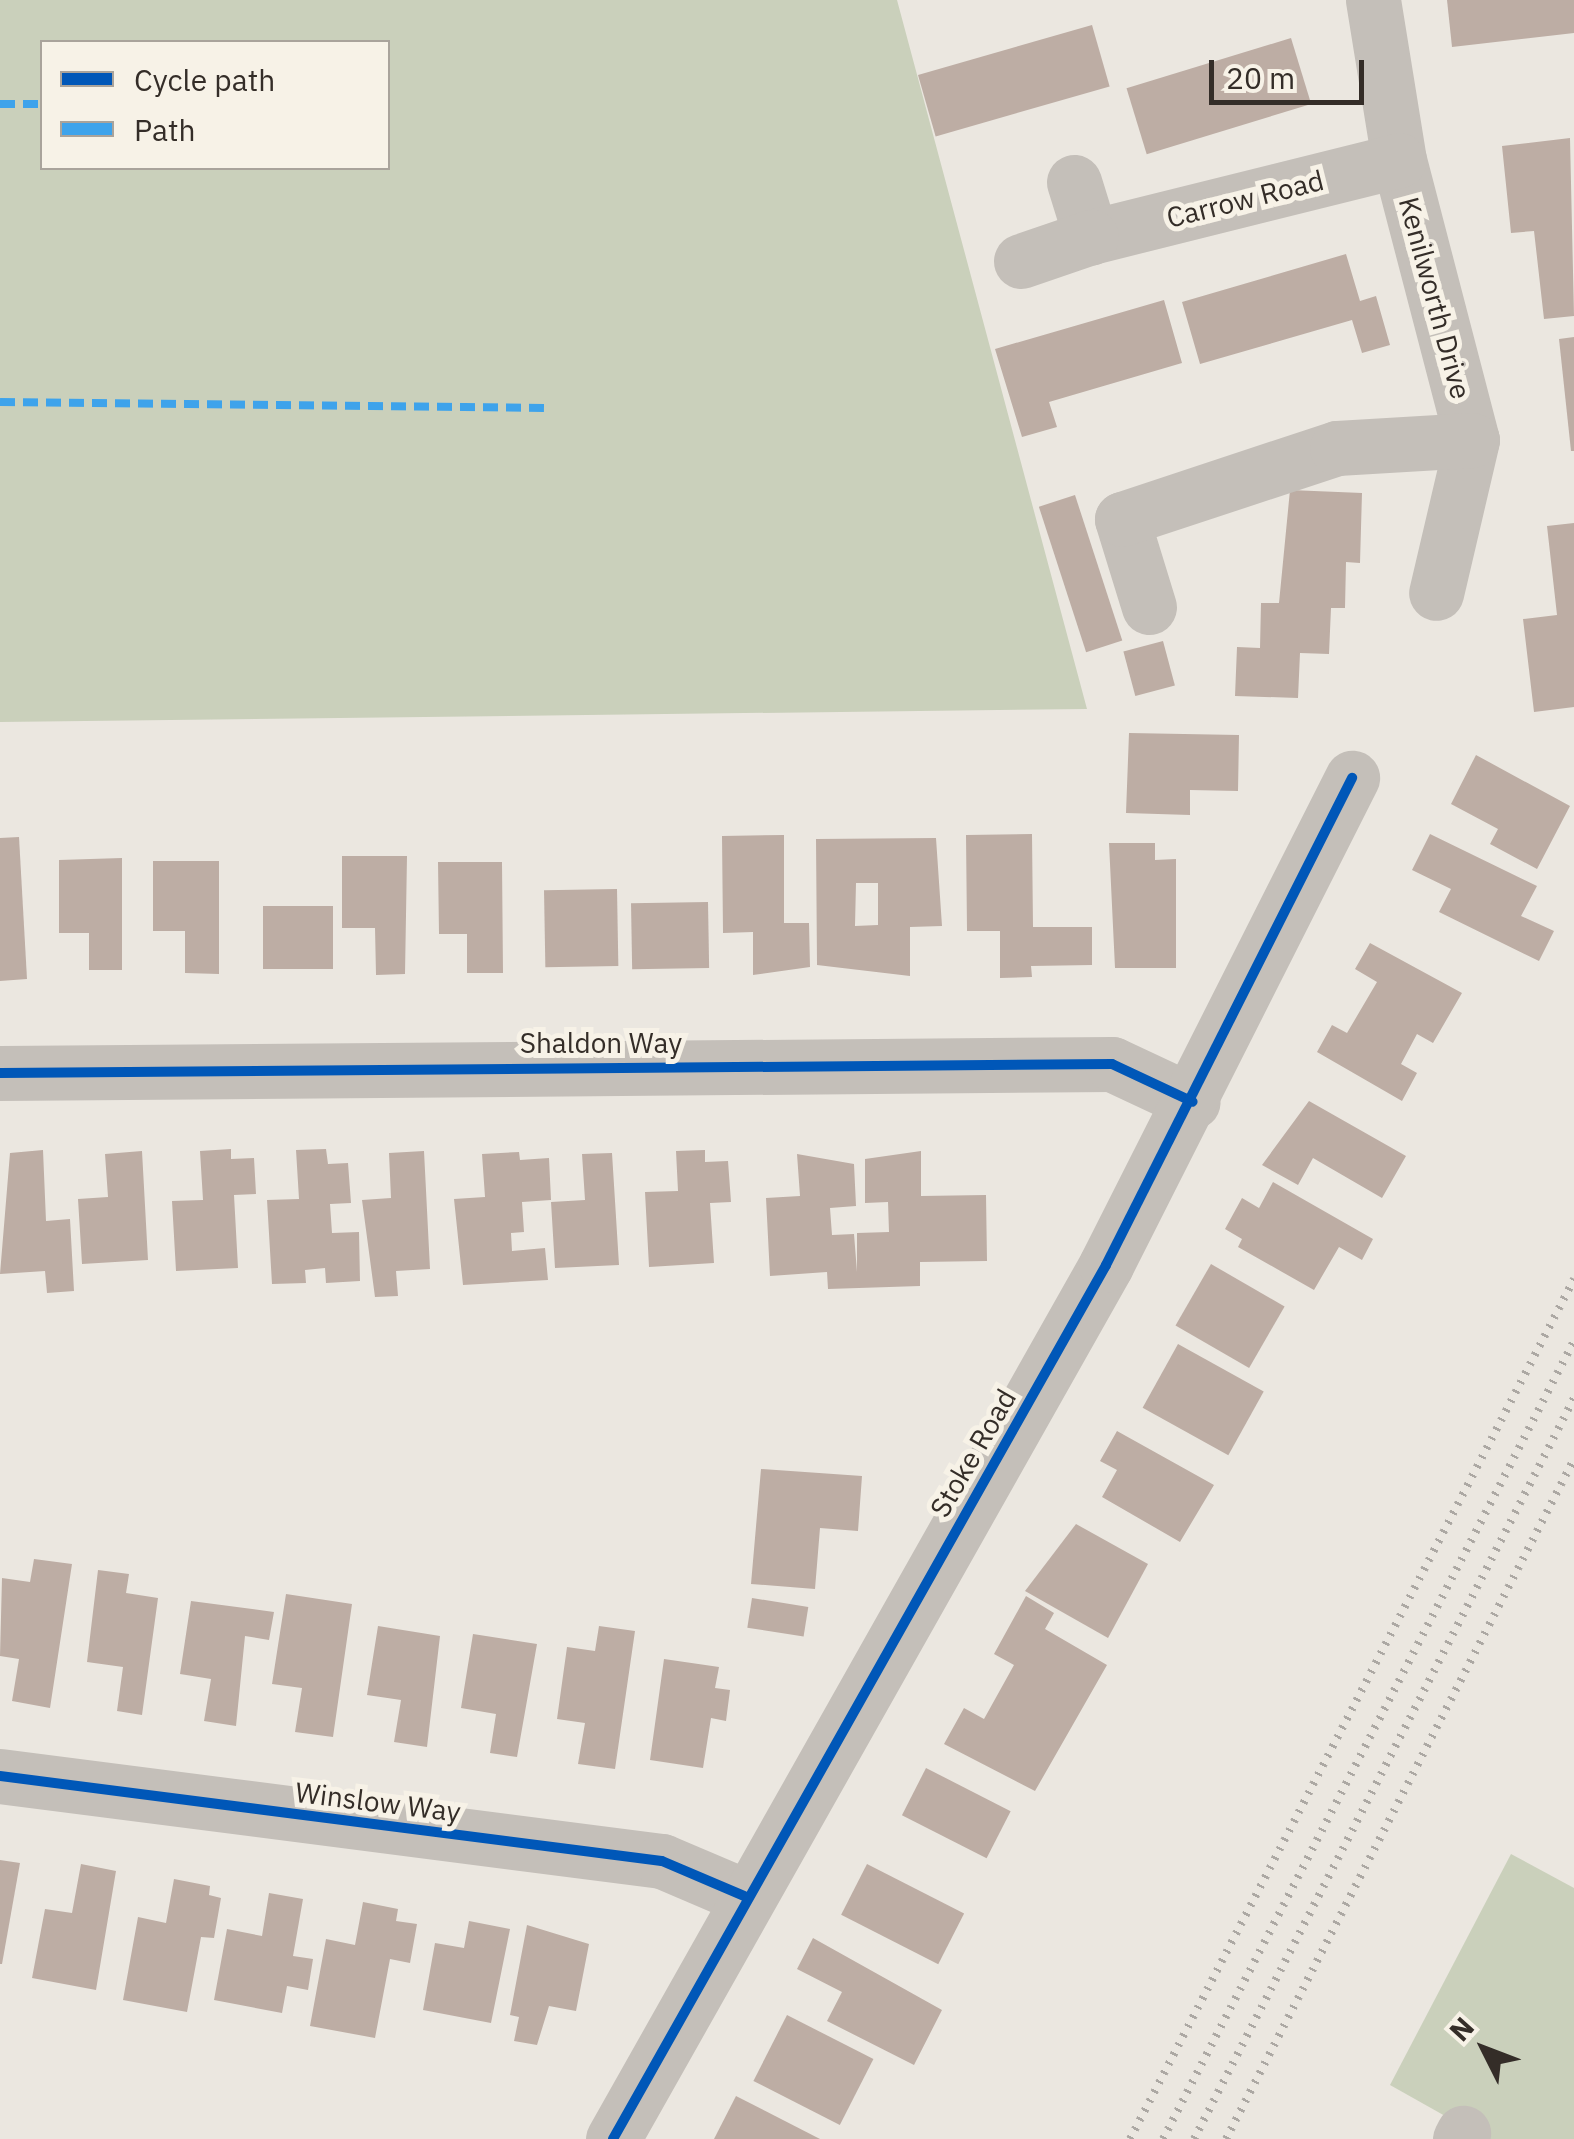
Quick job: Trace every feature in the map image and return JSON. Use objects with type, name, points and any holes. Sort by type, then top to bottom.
[{"type":"street","name":"Kenilworth Drive","points":[[1373,0],[1398,160],[1472,440],[1436,594]]},
{"type":"street","name":"Carrow Road","points":[[1022,261],[1090,237],[1398,160]]},
{"type":"street","points":[[1074,182],[1090,237]]},
{"type":"street","points":[[1149,608],[1122,519],[1337,448],[1472,440]]},
{"type":"street","name":"Stoke Road","points":[[613,2139],[744,1896],[1193,1102],[1352,778]]},
{"type":"street","name":"Shaldon Way","points":[[0,1073],[1112,1064],[1193,1102]]},
{"type":"street","name":"Winslow Way","points":[[0,1776],[662,1860],[744,1896]]},
{"type":"green space","points":[[0,0],[897,0],[1087,709],[0,722]]},
{"type":"green space","points":[[1511,1854],[1574,1888],[1574,2139],[1486,2139],[1390,2085]]},
{"type":"building","points":[[1447,0],[1574,0],[1574,33],[1452,47]]},
{"type":"building","points":[[1092,25],[1110,87],[936,136],[918,75]]},
{"type":"building","points":[[1291,38],[1311,104],[1147,154],[1127,88]]},
{"type":"building","points":[[1570,138],[1574,316],[1544,319],[1534,231],[1511,233],[1502,146]]},
{"type":"building","points":[[1346,254],[1360,301],[1376,296],[1390,345],[1362,353],[1352,320],[1200,364],[1182,302]]},
{"type":"building","points":[[1164,300],[1182,363],[1049,402],[1057,427],[1022,437],[995,349]]},
{"type":"building","points":[[1574,337],[1574,451],[1571,451],[1559,339]]},
{"type":"building","points":[[1290,490],[1362,493],[1360,563],[1346,562],[1345,608],[1331,608],[1329,654],[1300,653],[1298,698],[1235,696],[1237,647],[1260,648],[1261,603],[1279,603]]},
{"type":"building","points":[[1075,495],[1122,641],[1086,652],[1039,507]]},
{"type":"building","points":[[1574,523],[1574,707],[1534,712],[1523,619],[1557,615],[1547,526]]},
{"type":"building","points":[[1163,641],[1175,685],[1135,696],[1123,652]]},
{"type":"building","points":[[1129,733],[1239,735],[1238,791],[1190,790],[1190,815],[1126,813]]},
{"type":"building","points":[[1476,755],[1570,806],[1537,869],[1490,844],[1498,829],[1451,804]]},
{"type":"building","points":[[1032,834],[1033,927],[1092,927],[1092,965],[1031,966],[1032,977],[1000,978],[1000,931],[967,931],[966,835]]},
{"type":"building","points":[[1430,834],[1537,886],[1521,916],[1554,931],[1539,961],[1439,912],[1451,889],[1412,870]]},
{"type":"building","points":[[784,835],[784,923],[809,923],[810,967],[753,975],[753,932],[723,933],[722,836]]},
{"type":"building","points":[[19,837],[27,979],[0,981],[0,838]]},
{"type":"building","points":[[936,838],[942,926],[910,927],[910,976],[817,965],[816,839]],"holes":[[[856,883],[878,883],[878,925],[855,926]]]},
{"type":"building","points":[[1109,843],[1155,843],[1155,860],[1176,859],[1176,968],[1115,968]]},
{"type":"building","points":[[342,856],[407,856],[405,974],[376,975],[375,928],[342,928]]},
{"type":"building","points":[[122,858],[122,970],[89,970],[89,933],[59,933],[59,860]]},
{"type":"building","points":[[153,861],[219,861],[219,974],[185,973],[185,931],[153,931]]},
{"type":"building","points":[[438,862],[502,862],[503,973],[467,973],[467,934],[439,934]]},
{"type":"building","points":[[617,889],[618,966],[545,967],[544,890]]},
{"type":"building","points":[[708,902],[709,968],[632,969],[631,903]]},
{"type":"building","points":[[263,906],[333,906],[333,969],[263,969]]},
{"type":"building","points":[[1370,943],[1462,993],[1433,1043],[1417,1034],[1401,1064],[1417,1073],[1402,1101],[1317,1052],[1332,1025],[1347,1033],[1377,982],[1355,969]]},
{"type":"building","points":[[1309,1101],[1406,1156],[1382,1198],[1313,1158],[1298,1185],[1262,1165]]},
{"type":"building","points":[[231,1149],[231,1159],[254,1158],[256,1194],[234,1195],[238,1268],[176,1271],[172,1201],[203,1200],[200,1151]]},
{"type":"building","points":[[326,1149],[328,1164],[348,1163],[351,1203],[330,1204],[332,1233],[359,1232],[360,1281],[326,1283],[325,1268],[305,1270],[306,1283],[272,1284],[267,1200],[299,1199],[296,1150]]},
{"type":"building","points":[[43,1150],[46,1221],[70,1219],[74,1291],[47,1293],[45,1271],[0,1274],[10,1153]]},
{"type":"building","points":[[705,1150],[705,1162],[728,1161],[731,1202],[710,1203],[714,1263],[649,1267],[645,1192],[678,1191],[676,1151]]},
{"type":"building","points":[[142,1151],[148,1260],[82,1264],[78,1199],[108,1197],[105,1154]]},
{"type":"building","points":[[424,1151],[430,1269],[396,1271],[398,1296],[375,1297],[362,1200],[391,1198],[389,1153]]},
{"type":"building","points":[[921,1151],[921,1196],[986,1195],[987,1261],[920,1262],[920,1286],[828,1289],[827,1272],[770,1276],[766,1198],[800,1196],[797,1154],[854,1164],[856,1206],[830,1208],[832,1235],[854,1234],[857,1272],[857,1233],[889,1232],[888,1202],[865,1203],[865,1159]]},
{"type":"building","points":[[519,1152],[520,1160],[549,1158],[551,1200],[522,1202],[524,1232],[511,1233],[512,1251],[545,1248],[548,1280],[463,1285],[454,1199],[485,1197],[482,1154]]},
{"type":"building","points":[[612,1153],[619,1265],[555,1268],[551,1202],[585,1200],[582,1154]]},
{"type":"building","points":[[1273,1182],[1373,1239],[1362,1260],[1339,1247],[1314,1290],[1238,1247],[1242,1239],[1225,1229],[1242,1198],[1259,1208]]},
{"type":"building","points":[[1211,1264],[1285,1306],[1249,1368],[1176,1325]]},
{"type":"building","points":[[1178,1344],[1264,1392],[1228,1455],[1143,1408]]},
{"type":"building","points":[[1117,1431],[1214,1485],[1180,1542],[1102,1497],[1117,1470],[1100,1461]]},
{"type":"building","points":[[761,1469],[862,1476],[858,1531],[820,1528],[815,1589],[751,1584]]},
{"type":"building","points":[[1076,1524],[1148,1564],[1108,1638],[1025,1591]]},
{"type":"building","points":[[34,1559],[72,1564],[50,1708],[12,1701],[19,1659],[0,1656],[2,1578],[30,1582]]},
{"type":"building","points":[[98,1570],[129,1574],[126,1593],[158,1598],[142,1715],[117,1711],[123,1667],[87,1662]]},
{"type":"building","points":[[286,1594],[352,1604],[333,1737],[295,1732],[302,1688],[272,1684]]},
{"type":"building","points":[[1026,1596],[1054,1613],[1045,1629],[1107,1665],[1035,1791],[944,1744],[964,1708],[984,1719],[1014,1665],[994,1654]]},
{"type":"building","points":[[752,1598],[808,1607],[804,1637],[747,1628]]},
{"type":"building","points":[[191,1601],[274,1612],[269,1640],[245,1636],[236,1726],[204,1721],[211,1679],[180,1674]]},
{"type":"building","points":[[378,1626],[440,1636],[427,1747],[394,1742],[401,1700],[367,1695]]},
{"type":"building","points":[[599,1626],[635,1631],[615,1769],[578,1764],[585,1723],[557,1719],[567,1647],[595,1651]]},
{"type":"building","points":[[473,1634],[537,1644],[517,1757],[490,1753],[496,1714],[461,1708]]},
{"type":"building","points":[[664,1659],[719,1667],[715,1688],[730,1690],[726,1721],[711,1718],[703,1768],[650,1760]]},
{"type":"building","points":[[926,1768],[1011,1811],[987,1858],[902,1815]]},
{"type":"building","points":[[0,1860],[20,1863],[2,1964],[0,1964]]},
{"type":"building","points":[[81,1864],[116,1871],[96,1990],[32,1978],[45,1909],[72,1913]]},
{"type":"building","points":[[867,1864],[964,1913],[938,1964],[841,1915]]},
{"type":"building","points":[[174,1879],[210,1886],[209,1895],[221,1898],[214,1938],[201,1937],[187,2012],[123,2000],[138,1917],[166,1923]]},
{"type":"building","points":[[269,1893],[303,1899],[293,1956],[313,1959],[308,1990],[287,1986],[282,2013],[214,2000],[227,1929],[262,1936]]},
{"type":"building","points":[[363,1902],[398,1909],[396,1921],[417,1924],[410,1963],[390,1959],[375,2038],[310,2026],[326,1939],[355,1945]]},
{"type":"building","points":[[469,1921],[510,1929],[491,2023],[423,2010],[435,1943],[464,1948]]},
{"type":"building","points":[[527,1925],[589,1944],[576,2011],[549,2006],[537,2045],[514,2041],[519,2017],[510,2015]]},
{"type":"building","points":[[813,1938],[942,2010],[914,2065],[827,2021],[842,1992],[797,1969]]},
{"type":"building","points":[[787,2015],[873,2059],[840,2125],[753,2081]]},
{"type":"building","points":[[736,2096],[820,2139],[714,2139]]},
{"type":"railway","points":[[1130,2139],[1574,1279]]},
{"type":"railway","points":[[1163,2139],[1574,1341]]},
{"type":"railway","points":[[1194,2139],[1574,1398]]},
{"type":"railway","points":[[1226,2139],[1574,1459]]},
{"type":"marked path","points":[[0,104],[40,104]]},
{"type":"marked path","points":[[0,402],[544,408]]},
{"type":"cycle path","points":[[613,2139],[1106,1265],[1352,778]]},
{"type":"cycle path","points":[[0,1073],[1112,1064],[1193,1102]]},
{"type":"cycle path","points":[[0,1776],[662,1861],[744,1896]]}]
